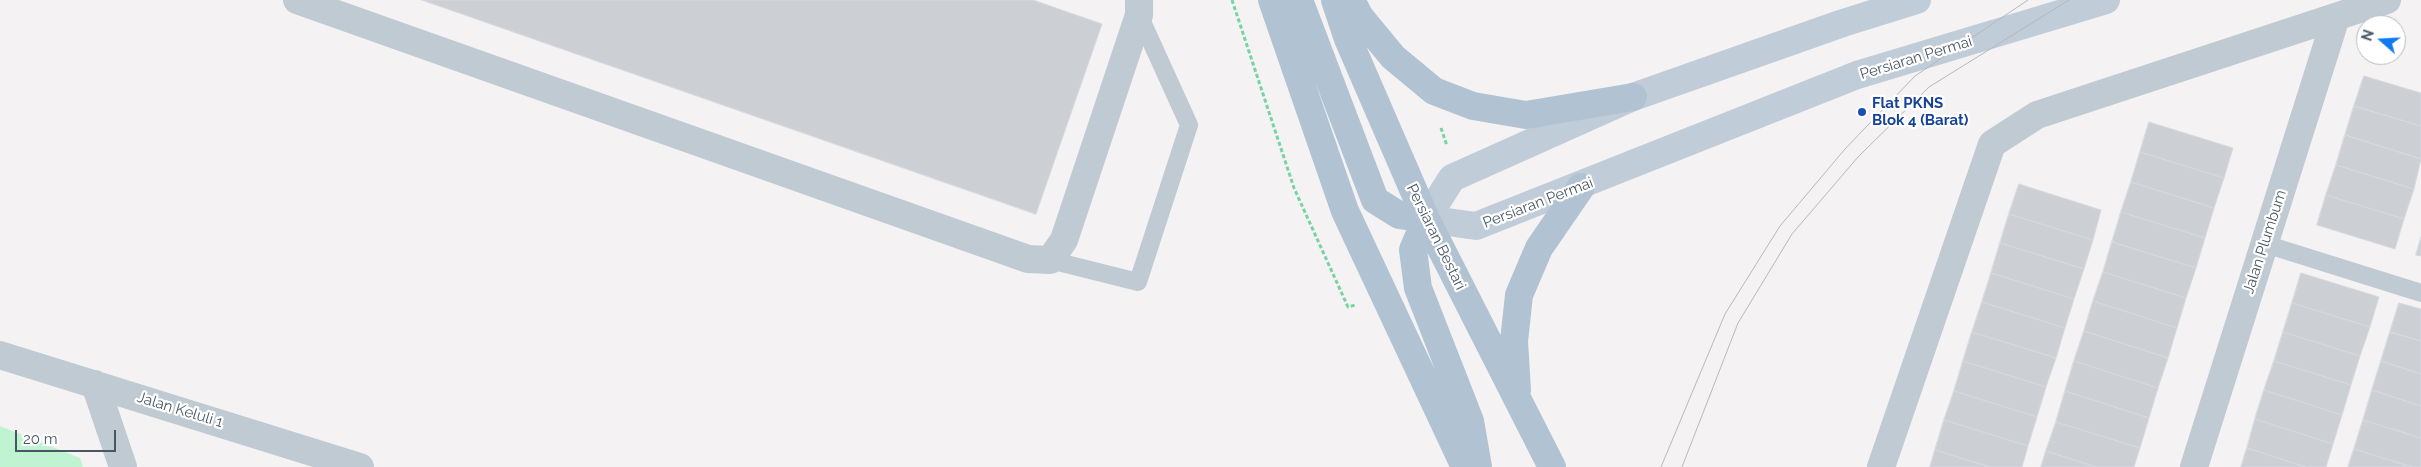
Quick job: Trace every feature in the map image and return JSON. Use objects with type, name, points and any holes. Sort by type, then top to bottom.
[{"type":"main road","points":[[1272,0],[1346,211],[1465,467]]},
{"type":"main road","points":[[1299,0],[1375,200],[1399,215],[1426,219]]},
{"type":"main road","name":"Persiaran Bestari","points":[[1336,0],[1348,39],[1426,219],[1552,467]]},
{"type":"main road","points":[[1351,0],[1360,16],[1393,57],[1434,90],[1473,106],[1526,115],[1633,97]]},
{"type":"main road","points":[[1478,467],[1470,421],[1418,288],[1413,250],[1426,219],[1452,178],[1633,97],[1843,23],[1917,0]]},
{"type":"main road","name":"Persiaran Permai","points":[[1426,219],[1476,226],[1581,186],[1857,75],[2106,0]]},
{"type":"main road","points":[[1518,403],[1514,341],[1519,295],[1539,248],[1581,186]]},
{"type":"street","points":[[297,0],[1028,259],[1050,260],[1064,240],[1139,7]]},
{"type":"street","points":[[1881,467],[1992,144],[2037,115],[2387,0]]},
{"type":"street","name":"Jalan Plumbum","points":[[2194,467],[2336,17]]},
{"type":"street","name":"Jalan Keluli 1","points":[[0,356],[360,467]]},
{"type":"street","points":[[95,384],[122,467]]},
{"type":"lane","points":[[1050,260],[1138,282],[1189,125],[1139,7]]},
{"type":"lane","points":[[2265,244],[2421,293]]},
{"type":"path","points":[[1232,0],[1294,188],[1348,308]]},
{"type":"green space","points":[[0,426],[80,458],[83,467],[0,467]]},
{"type":"building","points":[[422,0],[1033,0],[1102,24],[1036,214]]},
{"type":"building","points":[[2364,76],[2421,93],[2421,126],[2354,106]]},
{"type":"building","points":[[2354,106],[2421,126],[2421,159],[2345,135]]},
{"type":"building","points":[[2149,122],[2233,148],[2224,178],[2140,152]]},
{"type":"building","points":[[2345,135],[2421,159],[2414,189],[2336,165]]},
{"type":"building","points":[[2140,152],[2224,178],[2214,208],[2131,182]]},
{"type":"building","points":[[2336,165],[2414,189],[2404,219],[2326,195]]},
{"type":"building","points":[[2131,182],[2214,208],[2205,238],[2121,212]]},
{"type":"building","points":[[2019,184],[2101,210],[2093,240],[2009,214]]},
{"type":"building","points":[[2326,195],[2404,219],[2395,249],[2317,225]]},
{"type":"building","points":[[2121,212],[2205,238],[2196,268],[2112,242]]},
{"type":"building","points":[[2009,214],[2093,240],[2084,269],[2000,243]]},
{"type":"building","points":[[2421,237],[2421,256],[2416,255]]},
{"type":"building","points":[[2112,242],[2196,268],[2186,298],[2103,272]]},
{"type":"building","points":[[2000,243],[2084,269],[2074,299],[1991,273]]},
{"type":"building","points":[[2103,272],[2186,298],[2177,328],[2093,301]]},
{"type":"building","points":[[1991,273],[2074,299],[2065,328],[1982,302]]},
{"type":"building","points":[[2301,273],[2379,297],[2370,327],[2292,303]]},
{"type":"building","points":[[2093,301],[2177,328],[2168,358],[2084,331]]},
{"type":"building","points":[[1982,302],[2065,328],[2056,358],[1972,332]]},
{"type":"building","points":[[2292,303],[2370,327],[2360,356],[2283,332]]},
{"type":"building","points":[[2399,303],[2421,309],[2421,341],[2390,332]]},
{"type":"building","points":[[2084,331],[2168,358],[2158,388],[2074,361]]},
{"type":"building","points":[[1972,332],[2056,358],[2046,387],[1963,361]]},
{"type":"building","points":[[2283,332],[2360,356],[2351,385],[2274,361]]},
{"type":"building","points":[[2390,332],[2421,341],[2421,374],[2381,361]]},
{"type":"building","points":[[1963,361],[2046,387],[2037,417],[1954,391]]},
{"type":"building","points":[[2074,361],[2158,388],[2149,418],[2065,391]]},
{"type":"building","points":[[2274,361],[2351,385],[2342,415],[2264,390]]},
{"type":"building","points":[[2381,361],[2421,374],[2421,406],[2372,390]]},
{"type":"building","points":[[2264,390],[2342,415],[2333,444],[2255,419]]},
{"type":"building","points":[[2372,390],[2421,406],[2421,438],[2363,420]]},
{"type":"building","points":[[1954,391],[2037,417],[2028,446],[1944,420]]},
{"type":"building","points":[[2065,391],[2149,418],[2140,448],[2056,422]]},
{"type":"building","points":[[2255,419],[2333,444],[2326,467],[2306,467],[2247,448]]},
{"type":"building","points":[[1944,420],[2028,446],[2022,467],[1990,467],[1935,450]]},
{"type":"building","points":[[2363,420],[2421,438],[2421,467],[2412,467],[2354,449]]},
{"type":"building","points":[[2056,422],[2140,448],[2134,467],[2096,467],[2046,451]]},
{"type":"building","points":[[2247,448],[2306,467],[2241,467]]},
{"type":"building","points":[[2354,449],[2412,467],[2348,467]]},
{"type":"building","points":[[1935,450],[1990,467],[1930,467]]},
{"type":"building","points":[[2046,451],[2096,467],[2041,467]]},
{"type":"tram line","points":[[1661,467],[1725,314],[1780,226],[1845,149],[1915,76],[2028,0]]},
{"type":"tram line","points":[[1682,467],[1738,323],[1792,234],[1858,157],[1929,87],[2069,0]]},
{"type":"place","name":"Flat PKNS Blok 4 (Barat)","points":[[1862,112]]}]
